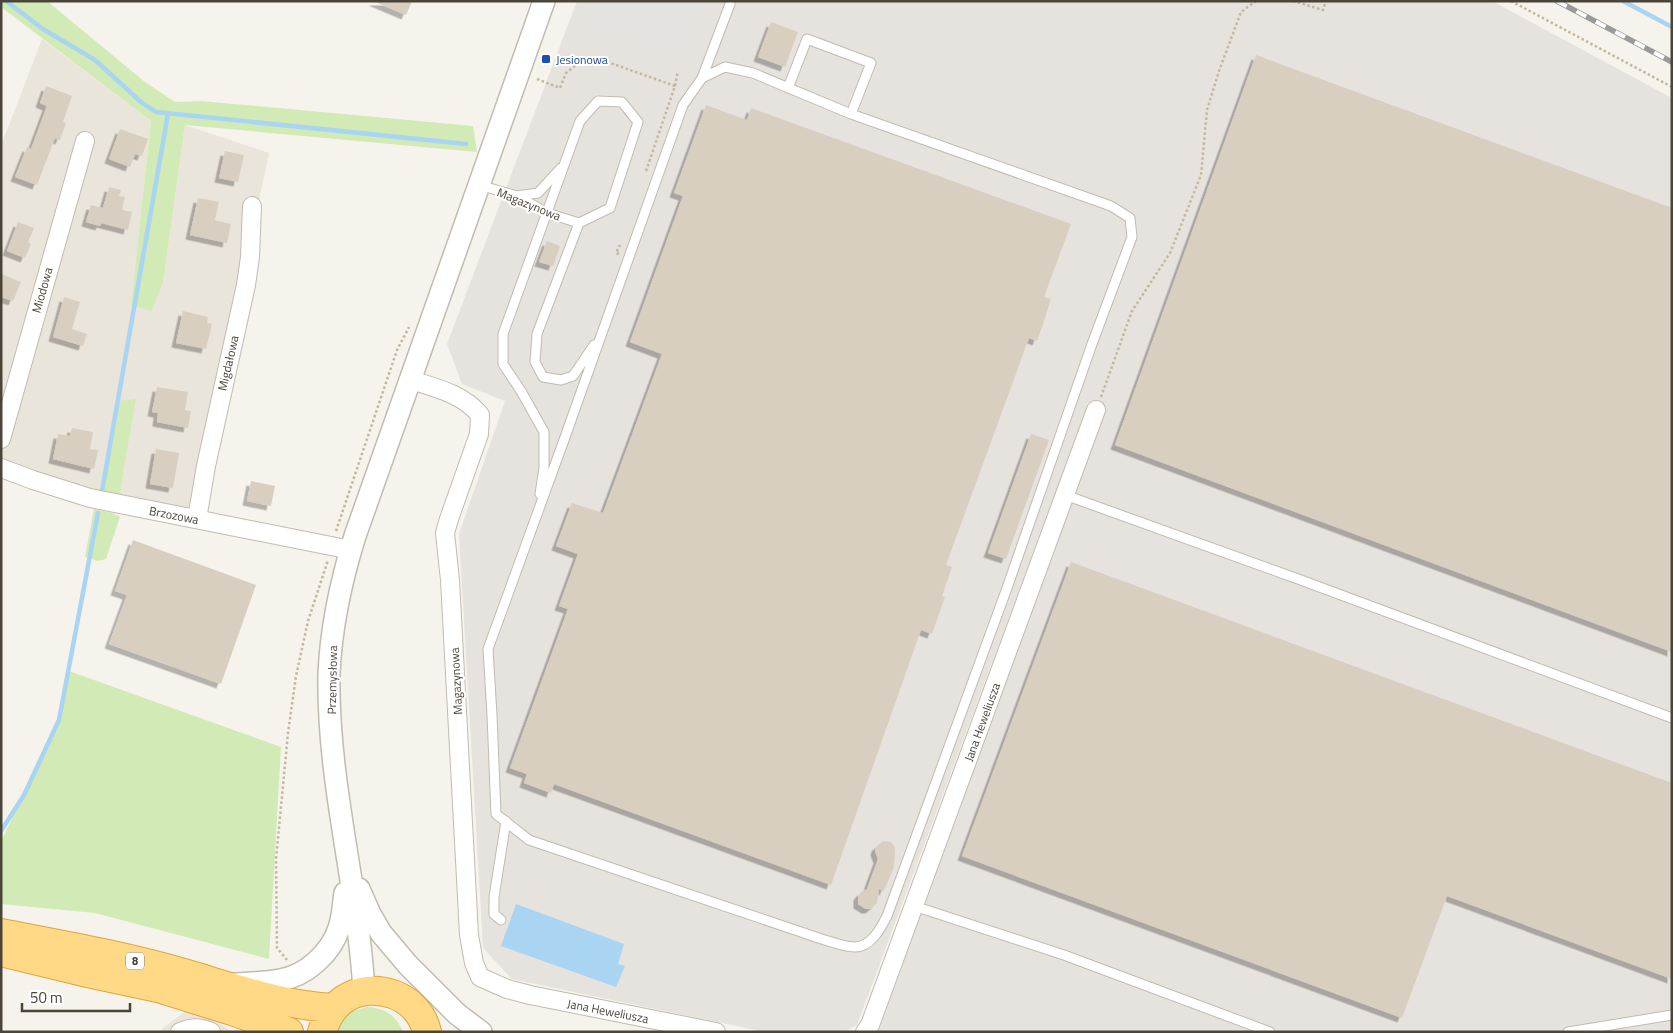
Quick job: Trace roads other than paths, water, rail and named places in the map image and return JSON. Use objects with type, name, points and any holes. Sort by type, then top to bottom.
[{"type":"highway","name":"8","points":[[1,934],[142,962],[244,991],[304,1005],[334,1008]]},
{"type":"highway","name":"8","points":[[1,952],[158,988],[289,1032]]},
{"type":"highway","points":[[322,1032],[326,1020],[334,1008],[343,1000],[364,991],[379,991],[394,994],[407,1001],[418,1012],[427,1032]]},
{"type":"street","points":[[411,380],[544,1]]},
{"type":"street","name":"Miodowa","points":[[1,439],[85,141]]},
{"type":"street","name":"Migdałowa","points":[[197,519],[206,466],[246,285],[250,257],[252,206]]},
{"type":"street","name":"Przemysłowa","points":[[364,991],[335,773],[329,675],[332,636],[338,600],[351,550],[411,380]]},
{"type":"street","name":"Magazynowa","points":[[411,380],[458,396],[480,415],[479,434],[445,533],[450,580],[469,936],[474,962],[480,977],[507,989],[530,995]]},
{"type":"street","name":"Jana Heweliusza","points":[[865,1032],[870,1025],[1096,410]]},
{"type":"street","name":"Brzozowa","points":[[1,468],[90,498],[351,550]]},
{"type":"street","points":[[224,984],[282,980],[297,974],[318,960],[332,943],[339,930],[348,863]]},
{"type":"street","points":[[348,863],[370,914],[381,933],[432,990],[457,1014],[481,1032]]},
{"type":"street","name":"Jana Heweliusza","points":[[530,995],[716,1032]]},
{"type":"street","points":[[180,1032],[193,1028],[200,1028],[211,1032]]},
{"type":"lane","points":[[702,78],[725,67],[753,73],[851,114],[1110,206],[1130,218],[1132,237],[1089,353],[1008,588],[887,916],[879,932],[868,942],[857,948],[832,942],[529,840],[496,814],[488,649],[683,105],[702,78],[730,4]]},
{"type":"lane","points":[[788,88],[807,39],[871,63],[851,114]]},
{"type":"lane","points":[[538,511],[544,468],[544,432],[503,364],[503,334],[580,121],[598,101],[622,102],[638,122],[610,208],[579,223],[538,334],[535,362],[543,377],[561,380],[573,376],[602,334]]},
{"type":"lane","points":[[517,196],[538,193],[564,164]]},
{"type":"lane","name":"Magazynowa","points":[[479,184],[517,196],[547,213],[579,223]]},
{"type":"lane","points":[[1065,495],[1298,579],[1672,718]]},
{"type":"lane","points":[[501,920],[494,914],[494,897],[506,822]]},
{"type":"lane","points":[[914,906],[1064,955],[1270,1032]]},
{"type":"lane","points":[[1568,1032],[1672,1015]]},
{"type":"water","points":[[516,904],[624,944],[618,964],[625,966],[616,987],[501,946]]},
{"type":"waterway","points":[[6,1],[43,29],[95,60],[141,102],[156,112],[466,144]]},
{"type":"waterway","points":[[1623,1],[1672,27]]},
{"type":"waterway","points":[[102,491],[168,114]]},
{"type":"waterway","points":[[1,831],[24,795],[59,720],[98,513]]},
{"type":"railway","points":[[1557,1],[1672,62]]},
{"type":"place","name":"Jesionowa","points":[[546,59]]}]
